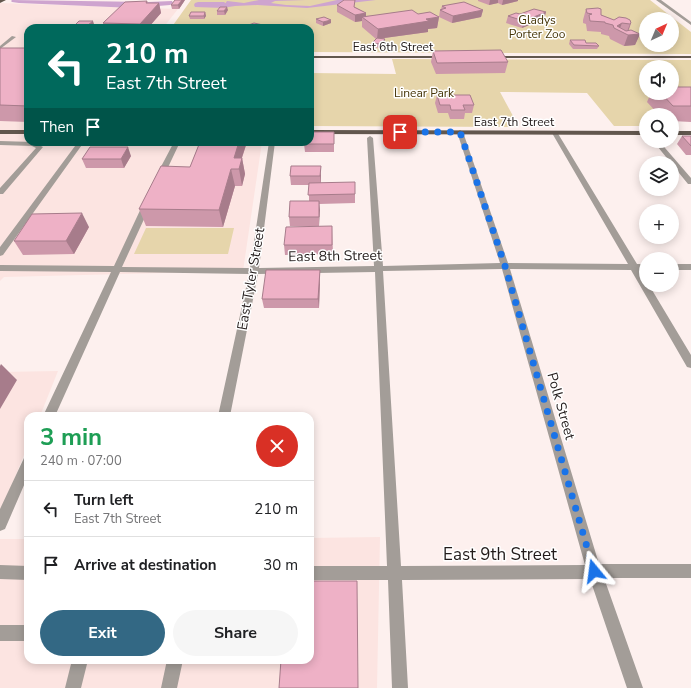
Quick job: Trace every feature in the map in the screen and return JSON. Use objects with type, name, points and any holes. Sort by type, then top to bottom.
[{"type":"main road","points":[[0,2],[4,0]]},
{"type":"main road","name":"East 6th Street","points":[[314,57],[451,57]]},
{"type":"main road","points":[[490,57],[691,57]]},
{"type":"main road","points":[[0,132],[24,132]]},
{"type":"main road","name":"East 7th Street","points":[[314,132],[639,133]]},
{"type":"main road","points":[[679,133],[691,133]]},
{"type":"street","points":[[658,0],[691,24]]},
{"type":"street","points":[[0,48],[14,37]]},
{"type":"street","name":"Polk Street","points":[[460,132],[505,266],[594,571],[635,688]]},
{"type":"street","points":[[555,133],[691,364]]},
{"type":"street","points":[[370,138],[379,269],[400,688]]},
{"type":"street","points":[[0,143],[24,144]]},
{"type":"street","points":[[0,192],[40,146]]},
{"type":"street","points":[[0,253],[78,146]]},
{"type":"street","points":[[156,184],[175,146]]},
{"type":"street","name":"East Tyler Street","points":[[225,412],[254,271],[271,146]]},
{"type":"street","points":[[662,148],[691,182]]},
{"type":"street","points":[[51,412],[116,269],[150,199]]},
{"type":"street","name":"East 8th Street","points":[[0,268],[254,271],[505,266],[639,267]]},
{"type":"street","points":[[679,267],[691,267]]},
{"type":"street","points":[[0,524],[24,471]]},
{"type":"street","name":"East 9th Street","points":[[314,573],[691,571]]},
{"type":"street","points":[[0,572],[24,573]]},
{"type":"street","points":[[0,633],[24,633]]},
{"type":"street","points":[[73,688],[79,664]]},
{"type":"street","points":[[169,688],[174,664]]},
{"type":"shaded area","points":[[12,0],[172,1],[173,3],[170,5],[134,8],[19,3],[12,2]]},
{"type":"shaded area","points":[[259,0],[306,0],[275,1],[271,3],[310,6],[337,0],[376,0],[307,8],[257,5],[222,8],[227,1],[244,3]]},
{"type":"shaded area","points":[[0,3],[178,9],[166,24],[24,24],[24,146],[261,146],[243,271],[4,277],[0,281]]},
{"type":"shaded area","points":[[58,371],[42,412],[24,412],[24,455],[0,514],[0,372]]},
{"type":"shaded area","points":[[380,537],[377,688],[0,688],[0,539],[24,539],[24,664],[314,664],[314,538]]},
{"type":"green space","name":"Gladys Porter Zoo","points":[[191,0],[650,0],[665,12],[639,12],[639,52],[679,52],[679,23],[691,32],[691,54],[314,52],[314,24],[174,24]]},
{"type":"green space","name":"Linear Park","points":[[392,59],[691,60],[691,103],[678,108],[639,108],[639,126],[614,126],[587,93],[500,92],[519,127],[314,126],[314,73],[396,74]]},
{"type":"green space","points":[[146,228],[234,228],[228,254],[134,254]]},
{"type":"building","points":[[175,0],[182,0],[178,5],[171,5]]},
{"type":"building","points":[[344,0],[355,0],[354,7],[366,13],[355,15],[337,5]]},
{"type":"building","points":[[147,1],[146,3],[159,3],[140,24],[103,23],[125,2]]},
{"type":"building","points":[[464,2],[483,10],[453,16],[440,10],[446,8],[442,6]]},
{"type":"building","points":[[220,7],[227,7],[224,11],[217,11]]},
{"type":"building","points":[[534,9],[546,12],[524,21],[508,16],[516,13],[520,14]]},
{"type":"building","points":[[586,9],[601,9],[601,15],[614,20],[619,17],[626,18],[630,20],[630,24],[622,23],[617,26],[626,31],[631,30],[639,34],[628,35],[614,28],[613,25],[605,22],[590,21],[589,15],[592,14],[587,13]]},
{"type":"building","points":[[412,10],[418,14],[430,12],[439,17],[426,19],[429,21],[378,29],[362,17]]},
{"type":"building","points":[[191,12],[205,12],[204,16],[189,16]]},
{"type":"building","points":[[324,17],[331,20],[323,22],[316,19]]},
{"type":"building","points":[[79,21],[93,21],[89,24],[76,24]]},
{"type":"building","points":[[377,38],[385,39],[381,44],[372,43]]},
{"type":"building","points":[[570,40],[585,40],[586,43],[596,43],[599,46],[574,45]]},
{"type":"building","points":[[0,48],[24,48],[24,106],[0,105]]},
{"type":"building","points":[[501,50],[508,62],[437,63],[433,51]]},
{"type":"building","points":[[679,87],[691,87],[691,106],[673,106],[667,100],[679,100]]},
{"type":"building","points":[[437,95],[470,95],[474,105],[463,105],[465,110],[451,110],[450,105],[440,105]]},
{"type":"building","points":[[314,132],[334,132],[334,144],[314,144]]},
{"type":"building","points":[[682,136],[691,136],[691,146]]},
{"type":"building","points":[[198,146],[238,146],[234,158],[242,158],[239,169],[231,169],[219,210],[139,209],[161,166],[190,167]]},
{"type":"building","points":[[90,147],[128,147],[121,159],[82,159]]},
{"type":"building","points":[[291,166],[321,166],[320,176],[290,176]]},
{"type":"building","points":[[355,182],[355,194],[308,195],[309,183]]},
{"type":"building","points":[[290,201],[319,201],[319,217],[289,217]]},
{"type":"building","points":[[82,213],[66,241],[14,241],[32,214]]},
{"type":"building","points":[[332,226],[332,245],[284,245],[286,227]]},
{"type":"building","points":[[266,270],[320,270],[318,299],[262,299]]},
{"type":"building","points":[[314,581],[357,581],[358,688],[279,688],[281,664],[314,664]]},
{"type":"waterway","points":[[198,5],[224,5]]},
{"type":"route","points":[[400,132],[460,132],[505,266],[594,571]]}]
